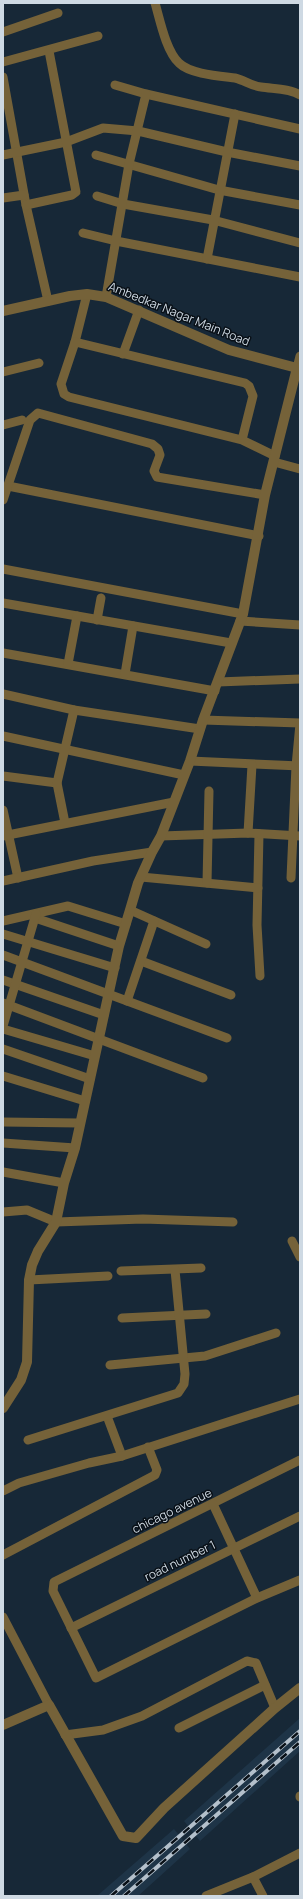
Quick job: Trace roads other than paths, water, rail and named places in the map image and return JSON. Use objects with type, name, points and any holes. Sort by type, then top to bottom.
[{"type":"street","points":[[156,3],[170,48],[179,64],[204,73],[242,80],[258,87],[288,90],[300,95]]},
{"type":"street","points":[[3,32],[58,13]]},
{"type":"street","points":[[3,62],[49,51],[98,36]]},
{"type":"street","points":[[26,204],[72,195],[76,192],[49,51]]},
{"type":"street","points":[[3,77],[24,195],[48,300]]},
{"type":"street","points":[[115,85],[146,94],[300,129]]},
{"type":"street","points":[[106,297],[130,164],[146,94]]},
{"type":"street","points":[[207,259],[213,220],[235,114]]},
{"type":"street","points":[[3,155],[66,142],[103,128],[138,131],[227,152],[300,166]]},
{"type":"street","points":[[96,156],[130,164],[219,190],[300,205]]},
{"type":"street","points":[[3,198],[24,195]]},
{"type":"street","points":[[97,196],[123,204],[213,220],[300,243]]},
{"type":"street","points":[[83,233],[116,241],[300,277]]},
{"type":"street","points":[[87,294],[75,342],[61,384],[64,394],[69,397],[242,440],[274,459],[300,469]]},
{"type":"street","name":"Ambedkar Nagar Main Road","points":[[3,311],[48,300],[87,294],[106,297],[229,350],[297,368]]},
{"type":"street","points":[[123,354],[138,310]]},
{"type":"street","points":[[75,342],[241,382],[249,386],[253,396],[242,440]]},
{"type":"street","points":[[3,1408],[21,1380],[27,1362],[29,1280],[38,1251],[56,1222],[64,1183],[75,1148],[79,1123],[119,946],[141,877],[161,836],[190,761],[231,643],[242,618],[259,536],[265,495],[300,356]]},
{"type":"street","points":[[3,372],[39,363]]},
{"type":"street","points":[[3,500],[30,420],[38,413],[152,444],[158,449],[160,455],[154,471],[157,477],[265,495]]},
{"type":"street","points":[[3,425],[22,420]]},
{"type":"street","points":[[8,486],[259,536]]},
{"type":"street","points":[[3,568],[242,618],[300,625]]},
{"type":"street","points":[[97,620],[101,598]]},
{"type":"street","points":[[3,603],[231,643]]},
{"type":"street","points":[[68,664],[77,616]]},
{"type":"street","points":[[126,674],[133,626]]},
{"type":"street","points":[[3,653],[126,674],[217,686],[300,679]]},
{"type":"street","points":[[3,694],[74,710],[202,724],[300,724],[296,836],[291,878]]},
{"type":"street","points":[[65,823],[57,783],[74,710]]},
{"type":"street","points":[[3,736],[184,775]]},
{"type":"street","points":[[190,761],[298,766]]},
{"type":"street","points":[[248,833],[252,764]]},
{"type":"street","points":[[3,776],[57,783]]},
{"type":"street","points":[[207,883],[210,791]]},
{"type":"street","points":[[6,835],[174,802]]},
{"type":"street","points":[[3,810],[6,835],[18,878]]},
{"type":"street","points":[[161,836],[248,833],[296,836]]},
{"type":"street","points":[[259,834],[257,925],[260,976]]},
{"type":"street","points":[[3,881],[93,861],[152,852]]},
{"type":"street","points":[[141,877],[258,888]]},
{"type":"street","points":[[3,921],[36,916],[68,906],[126,924]]},
{"type":"street","points":[[130,910],[206,944]]},
{"type":"street","points":[[36,916],[16,984],[6,1004],[3,1028],[95,1056]]},
{"type":"street","points":[[36,916],[119,946]]},
{"type":"street","points":[[127,1001],[154,921]]},
{"type":"street","points":[[3,934],[115,968]]},
{"type":"street","points":[[3,955],[227,1038]]},
{"type":"street","points":[[141,961],[231,996]]},
{"type":"street","points":[[3,980],[104,1014]]},
{"type":"street","points":[[6,1004],[203,1078]]},
{"type":"street","points":[[3,1049],[90,1079]]},
{"type":"street","points":[[3,1076],[85,1101]]},
{"type":"street","points":[[3,1122],[79,1123]]},
{"type":"street","points":[[3,1143],[75,1148]]},
{"type":"street","points":[[3,1172],[64,1183]]},
{"type":"street","points":[[3,1212],[27,1210],[56,1222],[143,1219],[233,1222]]},
{"type":"street","points":[[292,1241],[300,1257]]},
{"type":"street","points":[[121,1271],[201,1268]]},
{"type":"street","points":[[28,1440],[178,1393],[184,1384],[185,1374],[175,1270]]},
{"type":"street","points":[[29,1280],[108,1276]]},
{"type":"street","points":[[122,1318],[206,1314]]},
{"type":"street","points":[[110,1365],[184,1359],[222,1352],[276,1333]]},
{"type":"street","points":[[3,1491],[19,1483],[90,1463],[122,1456],[300,1399]]},
{"type":"street","points":[[107,1416],[122,1456]]},
{"type":"street","points":[[3,1556],[155,1475],[157,1470],[148,1447]]},
{"type":"street","name":"chicago avenue","points":[[71,1628],[53,1591],[54,1582],[300,1460]]},
{"type":"street","points":[[213,1504],[257,1598]]},
{"type":"street","name":"road number 1","points":[[71,1628],[300,1516]]},
{"type":"street","points":[[71,1628],[96,1678],[257,1598],[300,1580]]},
{"type":"street","points":[[3,1617],[48,1705],[123,1836],[136,1838],[164,1808],[275,1708],[300,1688]]},
{"type":"street","points":[[65,1736],[103,1730],[142,1716],[251,1660],[256,1663],[275,1708]]},
{"type":"street","points":[[179,1728],[265,1685]]},
{"type":"street","points":[[3,1726],[48,1705]]},
{"type":"street","points":[[206,1896],[253,1877],[300,1853]]},
{"type":"street","points":[[253,1877],[263,1896]]},
{"type":"railway","points":[[111,1896],[300,1731]]},
{"type":"railway","points":[[124,1896],[300,1742]]}]
